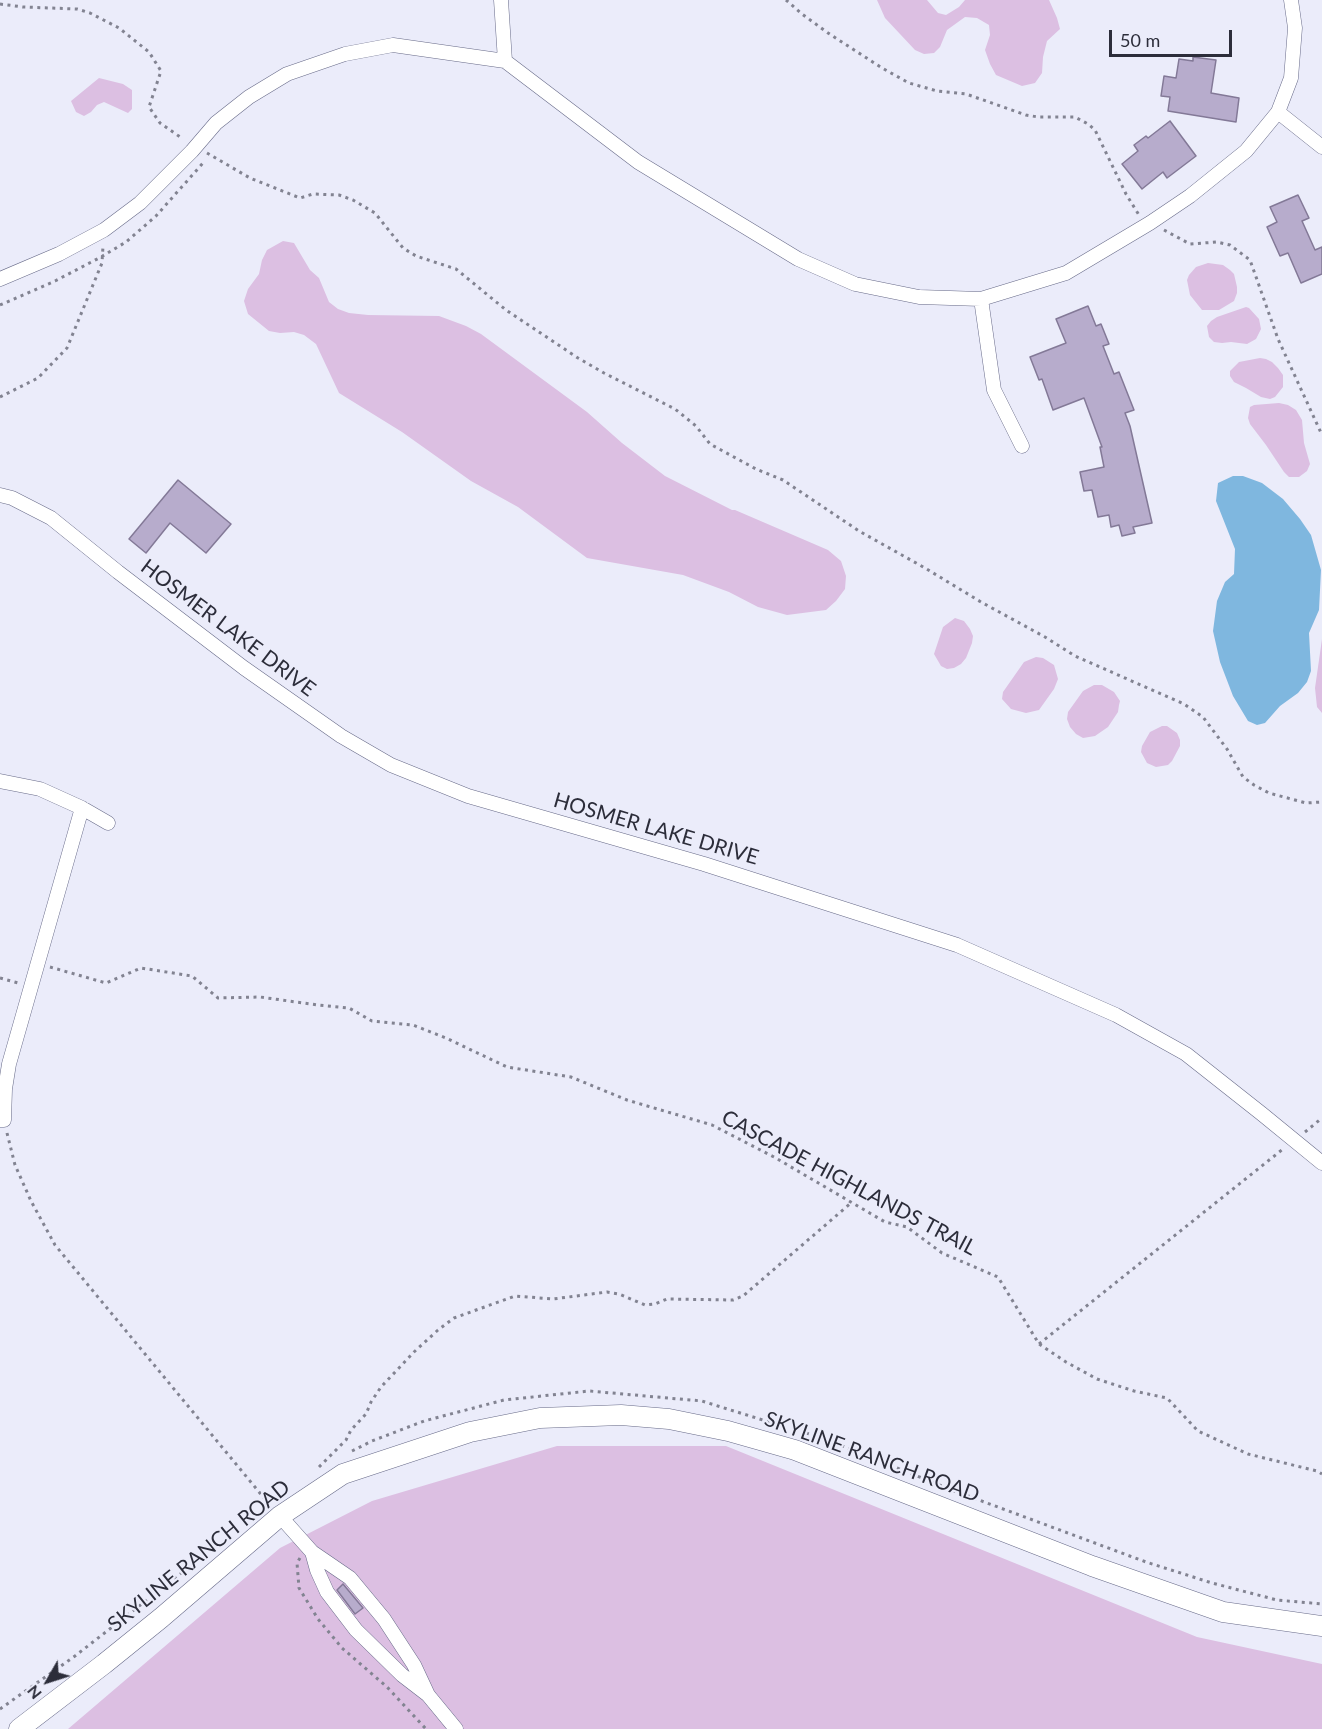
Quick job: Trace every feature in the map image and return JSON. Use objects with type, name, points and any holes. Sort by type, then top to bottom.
[{"type":"street","points":[[501,0],[505,61]]},
{"type":"street","points":[[0,279],[59,254],[104,230],[140,203],[216,123],[249,97],[287,74],[345,54],[393,45],[505,61],[638,162],[798,259],[855,284],[919,297],[981,299],[1066,273],[1150,223],[1190,196],[1246,151],[1278,112],[1291,78],[1295,28],[1291,0]]},
{"type":"street","points":[[1278,112],[1322,147]]},
{"type":"street","points":[[981,299],[994,390],[1022,446]]},
{"type":"street","name":"HOSMER LAKE DRIVE","points":[[0,495],[12,498],[51,518],[244,668],[340,736],[391,765],[468,796],[704,864],[957,945],[1116,1015],[1185,1054],[1322,1163]]},
{"type":"street","points":[[0,781],[39,789],[82,808],[108,823]]},
{"type":"street","points":[[2,1120],[9,1064],[82,808]]},
{"type":"street","name":"SKYLINE RANCH ROAD","points":[[19,1729],[121,1651],[280,1516],[343,1474],[470,1431],[540,1418],[621,1415],[669,1419],[728,1431],[795,1450],[1092,1566],[1222,1612],[1322,1626]]},
{"type":"street","points":[[280,1516],[312,1552],[350,1578],[384,1619],[414,1665],[428,1695]]},
{"type":"street","points":[[312,1552],[327,1592],[356,1630],[402,1675],[428,1695],[456,1729]]},
{"type":"path","points":[[786,0],[828,33],[909,83],[937,91],[966,93],[1032,116],[1075,117],[1088,124],[1095,130],[1126,195],[1141,218],[1190,244],[1217,242],[1230,245],[1250,260],[1278,339],[1322,435]]},
{"type":"path","points":[[0,4],[23,8],[77,9],[119,28],[149,52],[161,71],[149,107],[160,123],[175,135],[250,178],[300,198],[313,194],[339,195],[353,200],[375,213],[403,248],[416,256],[456,269],[506,310],[578,358],[675,409],[696,426],[710,444],[756,469],[783,480],[859,531],[1075,656],[1184,704],[1203,717],[1227,749],[1243,777],[1254,785],[1269,793],[1306,803],[1322,802]]},
{"type":"path","points":[[0,397],[38,378],[67,348],[102,264],[104,230]]},
{"type":"path","name":"CASCADE HIGHLANDS TRAIL","points":[[37,963],[106,983],[141,968],[192,976],[218,998],[261,996],[349,1008],[372,1021],[413,1025],[507,1067],[571,1077],[627,1100],[712,1125],[774,1157],[885,1222],[907,1227],[942,1253],[998,1277],[1039,1344],[1066,1362],[1096,1379],[1167,1398],[1198,1431],[1248,1454],[1322,1474]]},
{"type":"path","points":[[1039,1344],[1322,1118]]},
{"type":"path","points":[[2,1120],[15,1165],[55,1245],[280,1516]]},
{"type":"path","points":[[318,1468],[346,1440],[351,1430],[366,1414],[381,1387],[414,1352],[454,1318],[515,1296],[553,1299],[607,1292],[619,1294],[645,1305],[667,1299],[733,1300],[743,1296],[851,1203]]},
{"type":"path","points":[[0,1709],[75,1656],[206,1554]]},
{"type":"shaded area","points":[[877,0],[927,0],[938,13],[946,15],[965,0],[1049,0],[1060,29],[1047,41],[1042,73],[1035,83],[1022,86],[996,75],[990,64],[985,50],[990,35],[989,25],[977,18],[965,17],[947,30],[940,47],[934,53],[924,54],[915,50],[885,18]]},
{"type":"shaded area","points":[[99,78],[123,84],[132,90],[132,109],[128,113],[104,102],[84,116],[76,112],[71,101]]},
{"type":"shaded area","points":[[283,241],[294,243],[310,270],[319,278],[329,302],[338,309],[368,315],[439,316],[481,334],[587,412],[665,476],[732,510],[828,550],[841,561],[846,576],[845,589],[826,610],[787,615],[758,607],[729,592],[683,575],[587,558],[518,507],[471,481],[402,432],[339,393],[316,344],[304,335],[294,332],[269,331],[248,314],[244,301],[248,289],[259,274],[267,250]]},
{"type":"shaded area","points":[[1208,263],[1223,265],[1234,274],[1237,293],[1234,301],[1219,310],[1202,310],[1190,295],[1187,280],[1189,275],[1196,267]]},
{"type":"shaded area","points":[[1246,307],[1259,319],[1261,329],[1256,339],[1247,344],[1222,343],[1214,342],[1209,337],[1207,326],[1211,321]]},
{"type":"shaded area","points":[[1260,358],[1272,362],[1283,375],[1283,387],[1275,397],[1270,399],[1261,397],[1234,382],[1230,376],[1230,371],[1239,362]]},
{"type":"shaded area","points":[[1279,403],[1296,410],[1302,420],[1304,443],[1310,464],[1307,471],[1299,477],[1289,477],[1284,472],[1248,418],[1250,407],[1254,405]]},
{"type":"shaded area","points":[[955,618],[964,621],[970,629],[973,636],[972,643],[961,664],[947,669],[941,666],[934,654],[943,627]]},
{"type":"shaded area","points":[[1322,639],[1322,713],[1317,707],[1315,688]]},
{"type":"shaded area","points":[[1036,657],[1043,658],[1054,665],[1058,679],[1054,689],[1039,710],[1026,713],[1011,709],[1002,699],[1003,692],[1024,662]]},
{"type":"shaded area","points":[[1094,685],[1102,685],[1114,692],[1120,701],[1118,712],[1108,727],[1095,736],[1083,738],[1070,727],[1067,719],[1068,712],[1083,691]]},
{"type":"shaded area","points":[[1167,726],[1177,733],[1180,746],[1168,765],[1156,767],[1147,763],[1141,752],[1150,732]]},
{"type":"shaded area","points":[[557,1446],[726,1446],[1197,1637],[1322,1664],[1322,1729],[68,1729],[280,1548],[372,1501]]},
{"type":"water","points":[[1233,476],[1243,476],[1262,483],[1283,499],[1311,535],[1321,570],[1319,610],[1309,633],[1311,671],[1307,682],[1265,723],[1257,725],[1248,721],[1233,696],[1220,662],[1213,631],[1217,601],[1225,582],[1234,574],[1235,549],[1216,501],[1218,483]]},
{"type":"building","points":[[1193,57],[1216,60],[1211,93],[1239,98],[1236,122],[1168,111],[1170,97],[1161,96],[1164,76],[1176,78],[1179,59],[1193,61]]},
{"type":"building","points":[[1170,121],[1196,156],[1167,178],[1163,172],[1142,189],[1122,164],[1138,151],[1134,145],[1146,136],[1148,138]]},
{"type":"building","points":[[1298,195],[1309,218],[1302,221],[1315,250],[1322,247],[1322,274],[1301,283],[1288,253],[1280,256],[1267,227],[1277,222],[1270,207]]},
{"type":"building","points":[[1088,306],[1096,326],[1101,324],[1109,344],[1103,346],[1114,374],[1119,372],[1134,410],[1125,413],[1152,523],[1133,527],[1135,533],[1122,536],[1119,525],[1111,527],[1109,515],[1098,517],[1092,490],[1084,491],[1080,472],[1104,467],[1100,447],[1102,447],[1084,398],[1053,410],[1042,379],[1039,380],[1030,357],[1066,343],[1056,319]]},
{"type":"building","points":[[178,480],[231,524],[206,553],[170,523],[146,553],[129,539]]},
{"type":"building","points":[[343,1584],[363,1608],[355,1614],[337,1590]]}]
